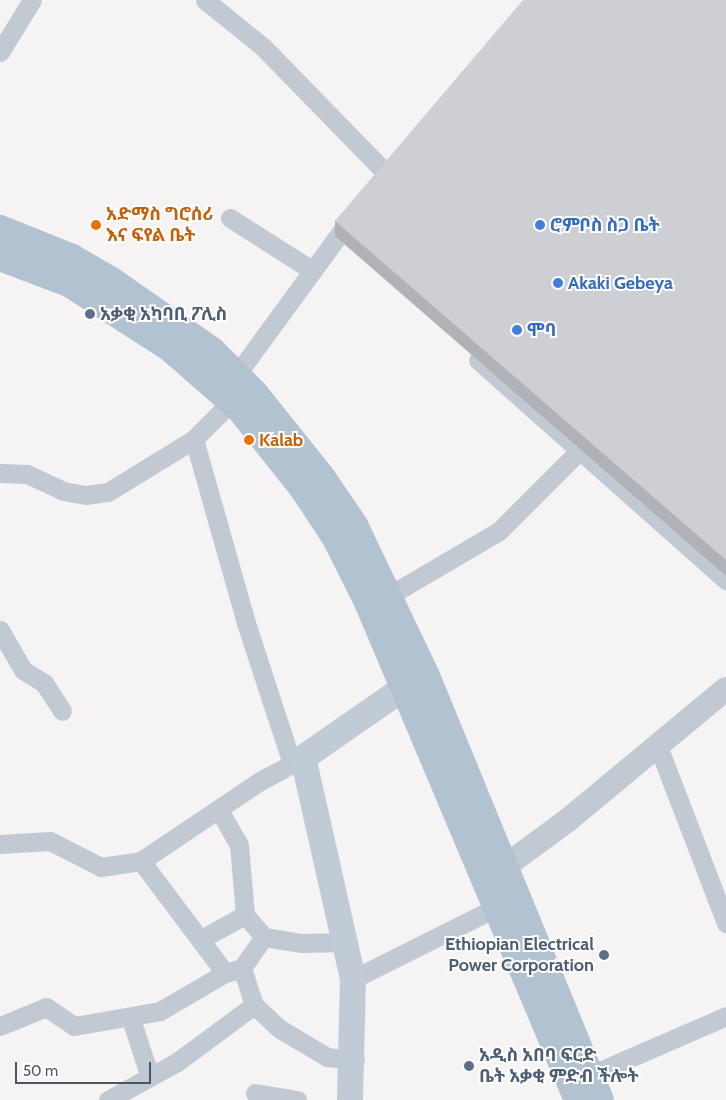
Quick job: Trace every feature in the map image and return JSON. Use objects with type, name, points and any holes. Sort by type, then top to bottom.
[{"type":"main road","points":[[0,229],[72,258],[110,280],[237,374],[328,486],[354,525],[390,596],[495,874],[585,1090]]},
{"type":"main road","points":[[0,257],[69,283],[170,347],[232,402],[274,450],[336,538],[495,874],[497,907],[585,1090]]},
{"type":"main road","points":[[350,1100],[355,1060],[353,979],[348,942],[298,760],[405,687]]},
{"type":"street","points":[[0,52],[32,0]]},
{"type":"street","points":[[205,0],[263,47],[376,188]]},
{"type":"street","points":[[237,374],[335,236],[400,160]]},
{"type":"street","points":[[230,218],[310,269]]},
{"type":"street","points":[[335,236],[350,249]]},
{"type":"street","points":[[465,349],[726,580]]},
{"type":"street","points":[[0,473],[26,474],[86,495],[108,492],[194,439],[232,402]]},
{"type":"street","points":[[390,596],[500,531],[536,499],[580,449],[605,429]]},
{"type":"street","points":[[0,844],[50,841],[101,867],[141,861],[298,760],[194,439]]},
{"type":"street","points":[[678,536],[692,522]]},
{"type":"street","points":[[0,630],[5,653],[24,670],[44,683],[62,711]]},
{"type":"street","points":[[495,874],[658,746],[726,689]]},
{"type":"street","points":[[658,746],[726,923]]},
{"type":"street","points":[[219,810],[239,845],[246,915],[264,937],[301,943],[348,942]]},
{"type":"street","points":[[141,861],[184,920],[233,970],[254,1005],[306,1048],[326,1057],[355,1060]]},
{"type":"street","points":[[353,979],[497,907]]},
{"type":"street","points":[[203,938],[246,915]]},
{"type":"street","points":[[0,1026],[46,1007],[74,1026],[131,1019],[160,1011],[233,970],[264,937]]},
{"type":"street","points":[[108,1100],[150,1076],[254,1005]]},
{"type":"street","points":[[585,1090],[726,1016]]},
{"type":"street","points":[[131,1019],[150,1076]]},
{"type":"street","points":[[255,1093],[297,1100]]},
{"type":"building","name":"Akaki Gebeya","points":[[523,0],[726,0],[726,560],[335,221]]},
{"type":"place","name":"አድማስ ግሮሰሪ እና ፍየል ቤት","points":[[96,225]]},
{"type":"place","name":"ሮምቦስ ስጋ ቤት","points":[[540,225]]},
{"type":"place","name":"Akaki Gebeya","points":[[558,283]]},
{"type":"place","name":"አቃቂ አካባቢ ፖሊስ","points":[[90,314]]},
{"type":"place","name":"ሞባ","points":[[517,330]]},
{"type":"place","name":"Kalab","points":[[249,440]]},
{"type":"place","name":"Ethiopian Electrical Power Corporation","points":[[604,955]]},
{"type":"place","name":"አዲስ አበባ ፍርድ ቤት አቃቂ ምድብ ችሎት","points":[[469,1066]]}]
